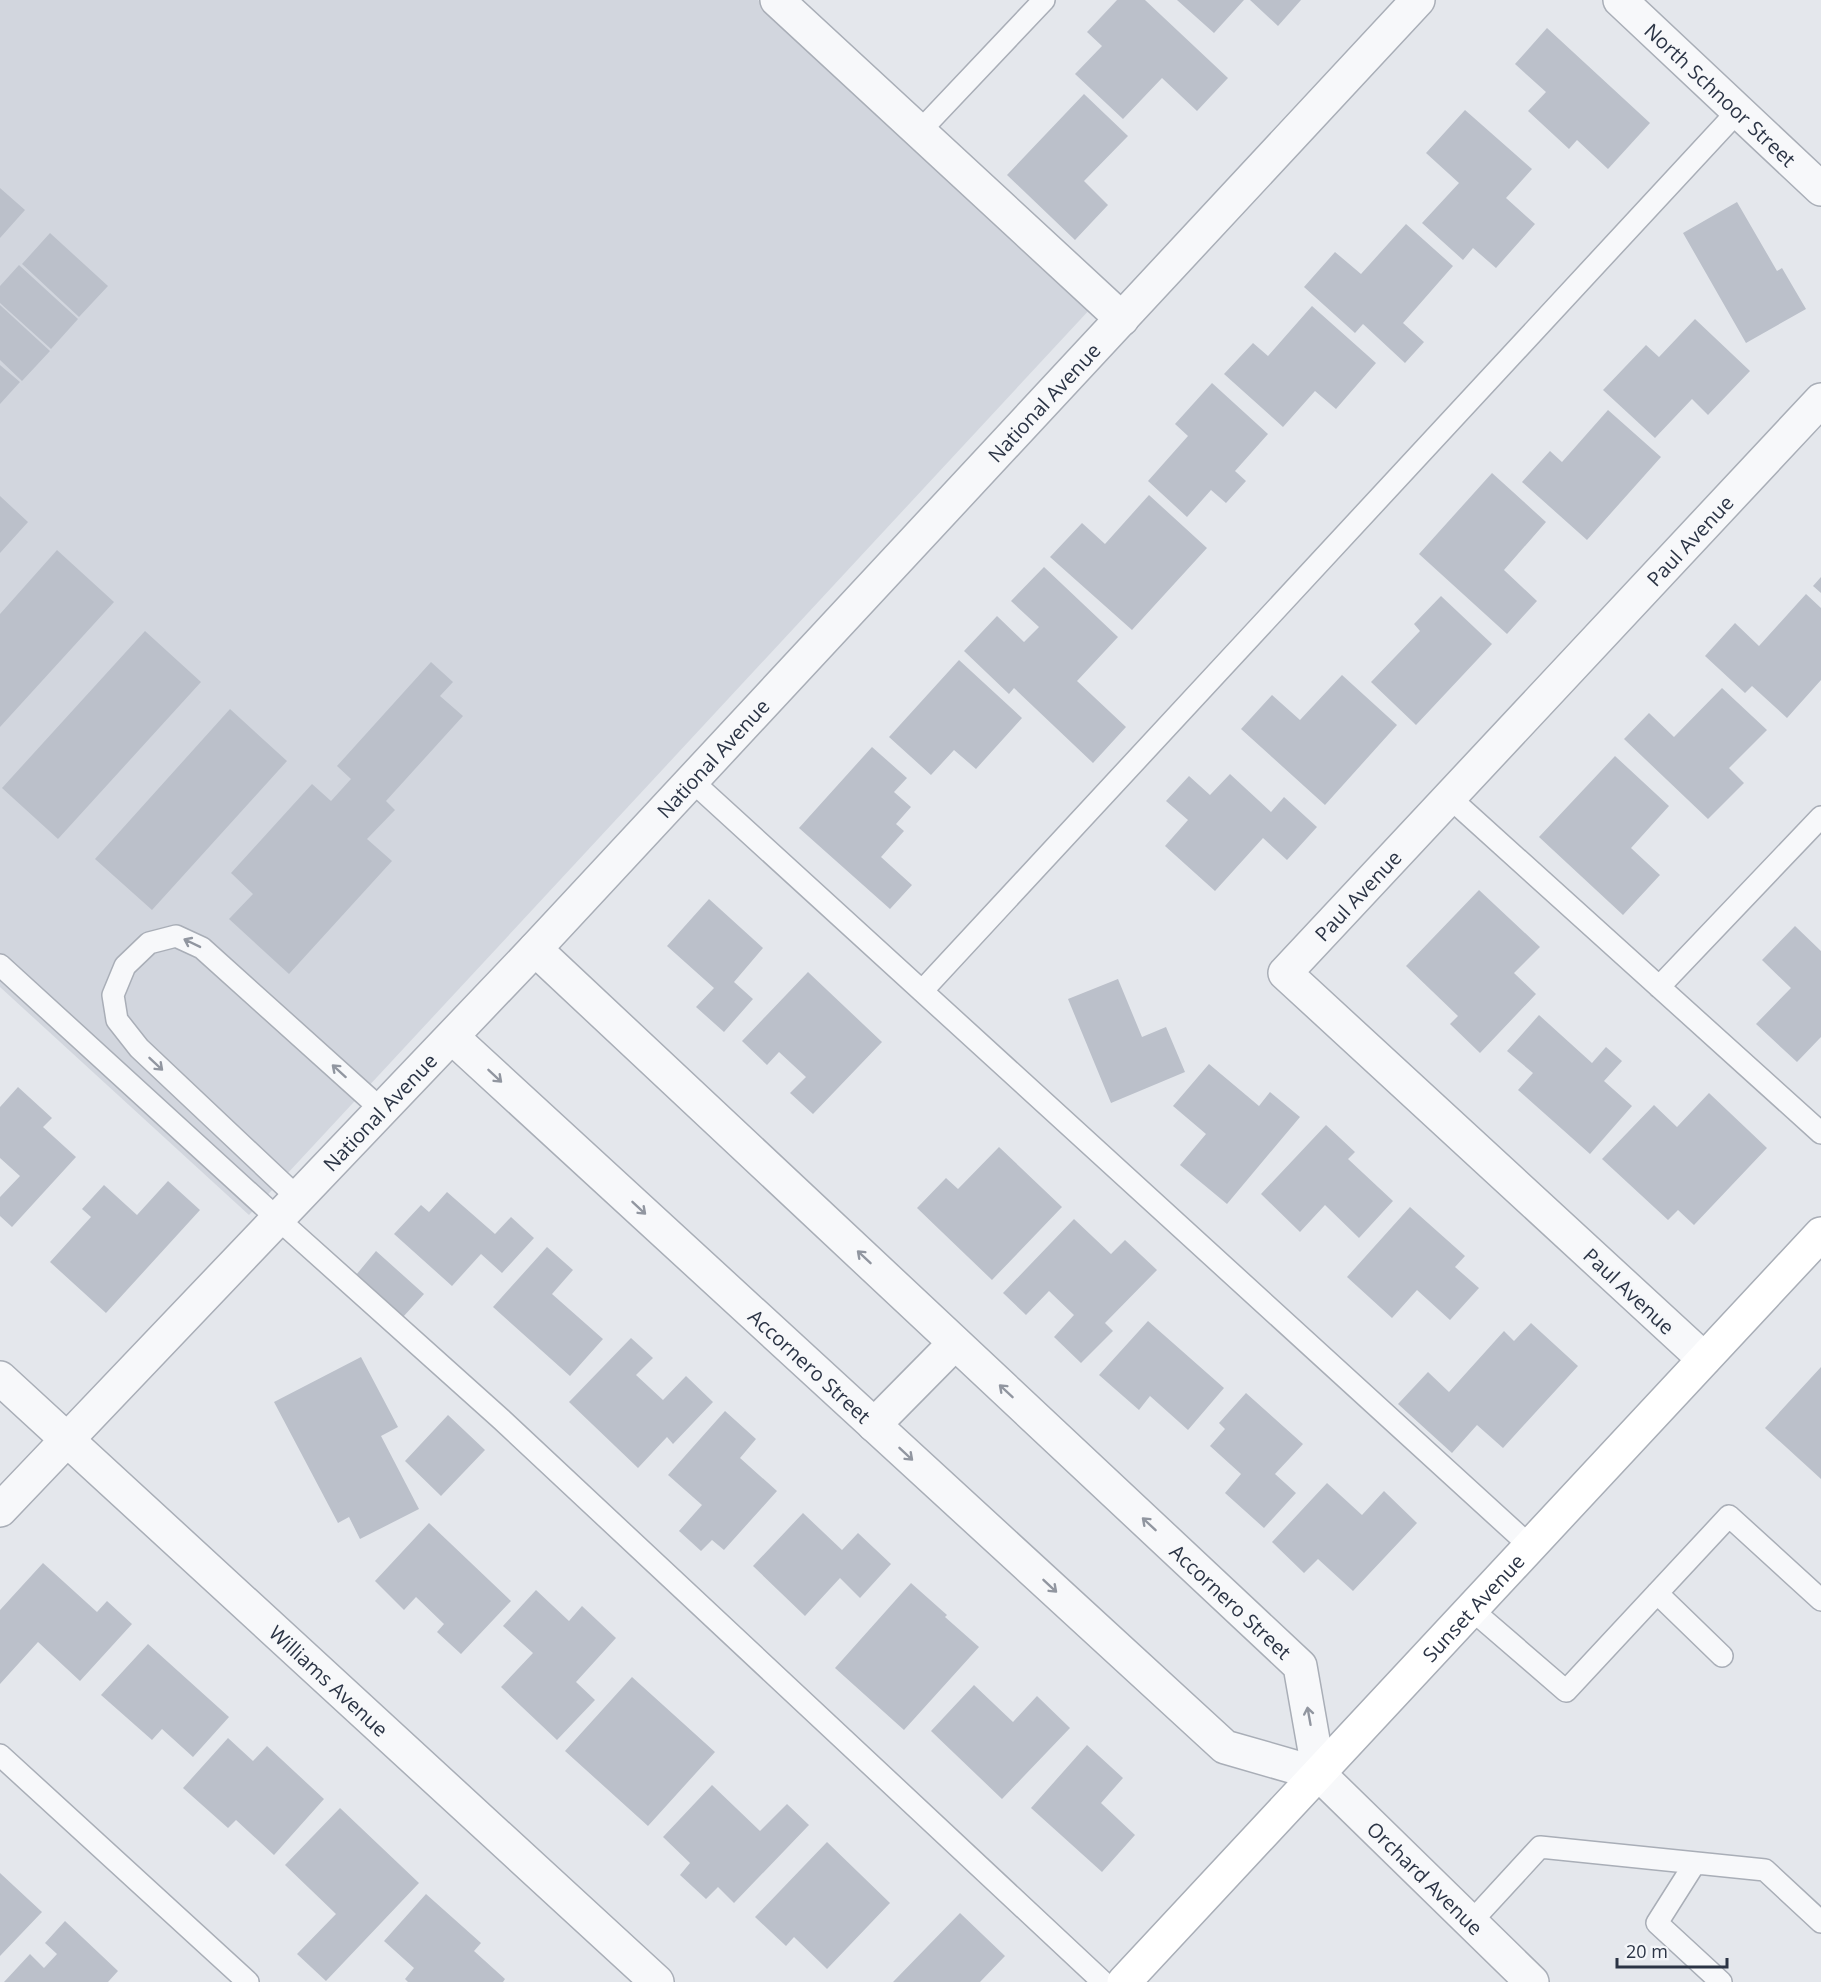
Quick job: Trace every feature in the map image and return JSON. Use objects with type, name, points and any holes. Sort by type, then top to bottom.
[{"type":"main road","name":"Sunset Avenue","points":[[1124,1982],[1821,1234]]},
{"type":"street","points":[[777,0],[1122,319]]},
{"type":"street","name":"National Avenue","points":[[0,1510],[535,949],[1418,0]]},
{"type":"street","name":"North Schnoor Street","points":[[1620,0],[1821,189]]},
{"type":"street","name":"Paul Avenue","points":[[1704,1359],[1285,973],[1821,400]]},
{"type":"street","name":"Accornero Street","points":[[452,1037],[1225,1747],[1319,1774],[1300,1666],[535,949]]},
{"type":"street","points":[[874,1425],[955,1343]]},
{"type":"street","name":"Williams Avenue","points":[[0,1378],[657,1982]]},
{"type":"street","name":"Orchard Avenue","points":[[1319,1774],[1532,1982]]},
{"type":"lane","points":[[920,131],[1044,0]]},
{"type":"lane","points":[[922,991],[1738,111]]},
{"type":"lane","points":[[692,781],[1530,1546]]},
{"type":"lane","points":[[1449,797],[1821,1133]]},
{"type":"lane","points":[[1659,987],[1821,817]]},
{"type":"lane","points":[[382,1110],[202,948],[176,936],[149,943],[125,966],[113,994],[117,1020],[139,1048],[288,1208],[501,1419],[1102,1982]]},
{"type":"lane","points":[[0,965],[288,1208]]},
{"type":"lane","points":[[1471,1609],[1566,1691],[1729,1516],[1821,1600]]},
{"type":"lane","points":[[1657,1593],[1722,1656]]},
{"type":"lane","points":[[0,1755],[248,1982]]},
{"type":"lane","points":[[1471,1922],[1540,1847],[1764,1869],[1821,1922]]},
{"type":"lane","points":[[1695,1863],[1657,1923],[1721,1982]]},
{"type":"shaded area","points":[[0,0],[758,0],[1092,307],[249,1215],[0,987]]},
{"type":"building","points":[[1117,0],[1145,0],[1228,78],[1197,111],[1162,78],[1123,119],[1075,74],[1102,46],[1087,32]]},
{"type":"building","points":[[1177,0],[1244,0],[1214,33]]},
{"type":"building","points":[[1250,0],[1301,0],[1278,26]]},
{"type":"building","points":[[1547,28],[1650,123],[1608,169],[1577,140],[1569,149],[1528,111],[1546,92],[1515,64]]},
{"type":"building","points":[[1084,94],[1128,136],[1084,181],[1108,205],[1075,240],[1007,175]]},
{"type":"building","points":[[1465,110],[1532,169],[1506,198],[1535,224],[1496,268],[1473,248],[1463,260],[1422,223],[1459,183],[1426,153]]},
{"type":"building","points":[[0,188],[25,210],[0,238]]},
{"type":"building","points":[[1737,202],[1777,271],[1782,268],[1806,309],[1746,343],[1683,233]]},
{"type":"building","points":[[1406,224],[1453,266],[1403,323],[1424,342],[1405,363],[1363,324],[1355,333],[1304,287],[1335,252],[1361,274]]},
{"type":"building","points":[[50,233],[108,286],[79,317],[22,264]]},
{"type":"building","points":[[19,265],[78,319],[51,349],[0,303],[0,286]]},
{"type":"building","points":[[0,305],[50,351],[22,381],[0,360]]},
{"type":"building","points":[[1312,306],[1376,363],[1336,409],[1315,391],[1283,427],[1224,374],[1253,343],[1268,356]]},
{"type":"building","points":[[1695,319],[1750,371],[1708,415],[1692,399],[1655,438],[1603,390],[1646,345],[1659,357]]},
{"type":"building","points":[[0,365],[20,382],[0,404]]},
{"type":"building","points":[[1212,383],[1268,434],[1235,471],[1246,481],[1226,503],[1211,490],[1187,517],[1148,481],[1188,436],[1175,424]]},
{"type":"building","points":[[1608,410],[1661,457],[1587,540],[1522,482],[1550,451],[1562,462]]},
{"type":"building","points":[[1492,473],[1546,522],[1504,570],[1537,601],[1507,634],[1419,554]]},
{"type":"building","points":[[1149,495],[1207,548],[1132,630],[1050,557],[1082,523],[1105,544]]},
{"type":"building","points":[[0,496],[28,522],[0,553]]},
{"type":"building","points":[[57,550],[114,602],[0,727],[0,614]]},
{"type":"building","points":[[1044,567],[1118,637],[1077,681],[1126,727],[1093,763],[1014,688],[1009,694],[964,651],[997,616],[1024,642],[1039,627],[1011,601]]},
{"type":"building","points":[[1821,577],[1821,593],[1813,586]]},
{"type":"building","points":[[1806,594],[1821,608],[1821,680],[1787,718],[1752,686],[1745,693],[1705,656],[1735,623],[1759,646]]},
{"type":"building","points":[[1441,596],[1492,644],[1416,725],[1371,682],[1420,631],[1414,624]]},
{"type":"building","points":[[145,631],[201,682],[58,839],[2,788]]},
{"type":"building","points":[[959,660],[1022,718],[976,769],[954,750],[931,775],[889,737]]},
{"type":"building","points":[[431,662],[453,682],[440,696],[463,716],[386,801],[395,810],[367,839],[392,861],[289,974],[229,919],[253,894],[231,873],[312,784],[331,801],[351,779],[337,766]]},
{"type":"building","points":[[1342,675],[1397,725],[1325,805],[1241,729],[1272,695],[1300,720]]},
{"type":"building","points":[[1722,688],[1767,730],[1729,768],[1744,783],[1708,819],[1624,739],[1649,713],[1674,737]]},
{"type":"building","points":[[230,709],[287,761],[152,910],[95,859]]},
{"type":"building","points":[[872,747],[907,778],[894,792],[911,807],[896,824],[904,831],[881,857],[912,885],[890,909],[799,828]]},
{"type":"building","points":[[1615,756],[1669,806],[1631,848],[1660,875],[1623,915],[1539,837]]},
{"type":"building","points":[[1230,774],[1271,812],[1284,797],[1317,827],[1287,860],[1263,838],[1215,891],[1165,846],[1188,820],[1166,801],[1189,776],[1210,795]]},
{"type":"building","points":[[1479,890],[1540,947],[1514,973],[1536,994],[1480,1053],[1450,1024],[1458,1016],[1406,966]]},
{"type":"building","points":[[709,899],[763,948],[734,982],[753,999],[724,1032],[696,1007],[714,988],[667,946]]},
{"type":"building","points":[[1795,926],[1821,951],[1821,1037],[1797,1062],[1756,1024],[1791,988],[1762,960]]},
{"type":"building","points":[[808,972],[882,1042],[813,1114],[790,1093],[806,1077],[779,1052],[767,1065],[742,1041]]},
{"type":"building","points":[[1118,979],[1142,1037],[1166,1027],[1185,1072],[1111,1103],[1068,999]]},
{"type":"building","points":[[1539,1015],[1592,1063],[1606,1047],[1622,1061],[1604,1081],[1632,1106],[1590,1154],[1518,1090],[1533,1073],[1507,1051]]},
{"type":"building","points":[[1209,1064],[1259,1106],[1270,1092],[1300,1117],[1227,1204],[1180,1165],[1206,1134],[1173,1106]]},
{"type":"building","points":[[18,1087],[52,1118],[43,1127],[76,1157],[12,1227],[0,1216],[0,1197],[20,1176],[0,1158],[0,1107]]},
{"type":"building","points":[[1709,1093],[1767,1148],[1694,1225],[1678,1210],[1668,1220],[1602,1159],[1654,1105],[1677,1127]]},
{"type":"building","points":[[1326,1125],[1355,1152],[1348,1159],[1393,1201],[1359,1238],[1325,1205],[1300,1232],[1261,1194]]},
{"type":"building","points":[[999,1147],[1062,1207],[992,1280],[917,1208],[946,1178],[958,1189]]},
{"type":"building","points":[[168,1181],[200,1210],[106,1313],[50,1262],[91,1217],[82,1209],[104,1185],[137,1215]]},
{"type":"building","points":[[447,1192],[495,1234],[511,1217],[534,1238],[502,1273],[481,1254],[452,1286],[394,1234],[421,1205],[429,1212]]},
{"type":"building","points":[[1410,1207],[1465,1256],[1455,1267],[1479,1288],[1450,1320],[1417,1290],[1392,1318],[1347,1277]]},
{"type":"building","points":[[1074,1219],[1111,1254],[1125,1240],[1157,1270],[1105,1323],[1113,1331],[1081,1363],[1054,1337],[1074,1315],[1049,1291],[1026,1315],[1003,1293]]},
{"type":"building","points":[[547,1247],[573,1270],[552,1294],[603,1339],[570,1376],[493,1307]]},
{"type":"building","points":[[376,1251],[424,1294],[403,1317],[356,1275]]},
{"type":"building","points":[[1148,1321],[1224,1388],[1188,1430],[1150,1396],[1139,1410],[1099,1375]]},
{"type":"building","points":[[1531,1323],[1578,1366],[1503,1448],[1477,1425],[1452,1453],[1398,1404],[1428,1372],[1449,1392],[1504,1331],[1514,1341]]},
{"type":"building","points":[[631,1338],[653,1358],[636,1375],[663,1400],[686,1376],[713,1402],[673,1444],[667,1437],[638,1468],[569,1402]]},
{"type":"building","points":[[361,1357],[398,1427],[381,1436],[419,1509],[360,1539],[349,1517],[338,1523],[274,1402]]},
{"type":"building","points":[[1821,1367],[1821,1479],[1765,1428]]},
{"type":"building","points":[[1246,1393],[1303,1444],[1275,1474],[1296,1493],[1264,1528],[1225,1493],[1241,1474],[1210,1446],[1225,1429],[1219,1423]]},
{"type":"building","points":[[725,1411],[756,1439],[740,1458],[777,1491],[724,1550],[712,1540],[701,1551],[679,1531],[702,1505],[668,1475]]},
{"type":"building","points":[[448,1415],[485,1450],[441,1496],[405,1461]]},
{"type":"building","points":[[1327,1483],[1362,1515],[1384,1491],[1417,1523],[1353,1591],[1318,1559],[1304,1573],[1272,1542]]},
{"type":"building","points":[[803,1513],[842,1550],[858,1533],[891,1564],[860,1598],[840,1578],[805,1616],[753,1566]]},
{"type":"building","points":[[429,1523],[511,1601],[461,1654],[437,1632],[444,1624],[416,1597],[404,1610],[375,1581]]},
{"type":"building","points":[[43,1563],[97,1612],[107,1601],[132,1624],[80,1681],[38,1642],[0,1684],[0,1610]]},
{"type":"building","points":[[911,1583],[979,1647],[904,1730],[835,1668]]},
{"type":"building","points":[[536,1590],[569,1621],[582,1606],[616,1638],[576,1682],[595,1700],[557,1740],[501,1687],[533,1653],[503,1626]]},
{"type":"building","points":[[148,1644],[229,1717],[193,1757],[162,1729],[152,1740],[101,1695]]},
{"type":"building","points":[[632,1677],[715,1752],[648,1826],[565,1751]]},
{"type":"building","points":[[974,1685],[1013,1722],[1037,1696],[1070,1728],[1002,1799],[931,1731]]},
{"type":"building","points":[[228,1738],[253,1761],[267,1746],[324,1799],[274,1855],[236,1820],[228,1828],[183,1788]]},
{"type":"building","points":[[1087,1745],[1123,1778],[1101,1803],[1135,1835],[1102,1872],[1031,1808]]},
{"type":"building","points":[[712,1785],[760,1831],[787,1804],[809,1825],[734,1903],[718,1887],[706,1899],[680,1875],[690,1863],[663,1837]]},
{"type":"building","points":[[340,1808],[419,1883],[326,1981],[297,1954],[336,1914],[285,1865]]},
{"type":"building","points":[[827,1842],[890,1903],[827,1969],[794,1937],[786,1946],[755,1917]]},
{"type":"building","points":[[0,1873],[42,1912],[0,1956]]},
{"type":"building","points":[[426,1894],[481,1943],[474,1951],[505,1979],[503,1982],[408,1982],[405,1979],[414,1968],[384,1941]]},
{"type":"building","points":[[960,1913],[1005,1956],[980,1982],[893,1982]]},
{"type":"building","points":[[65,1921],[118,1971],[108,1982],[4,1982],[30,1954],[44,1968],[57,1954],[45,1943]]}]
